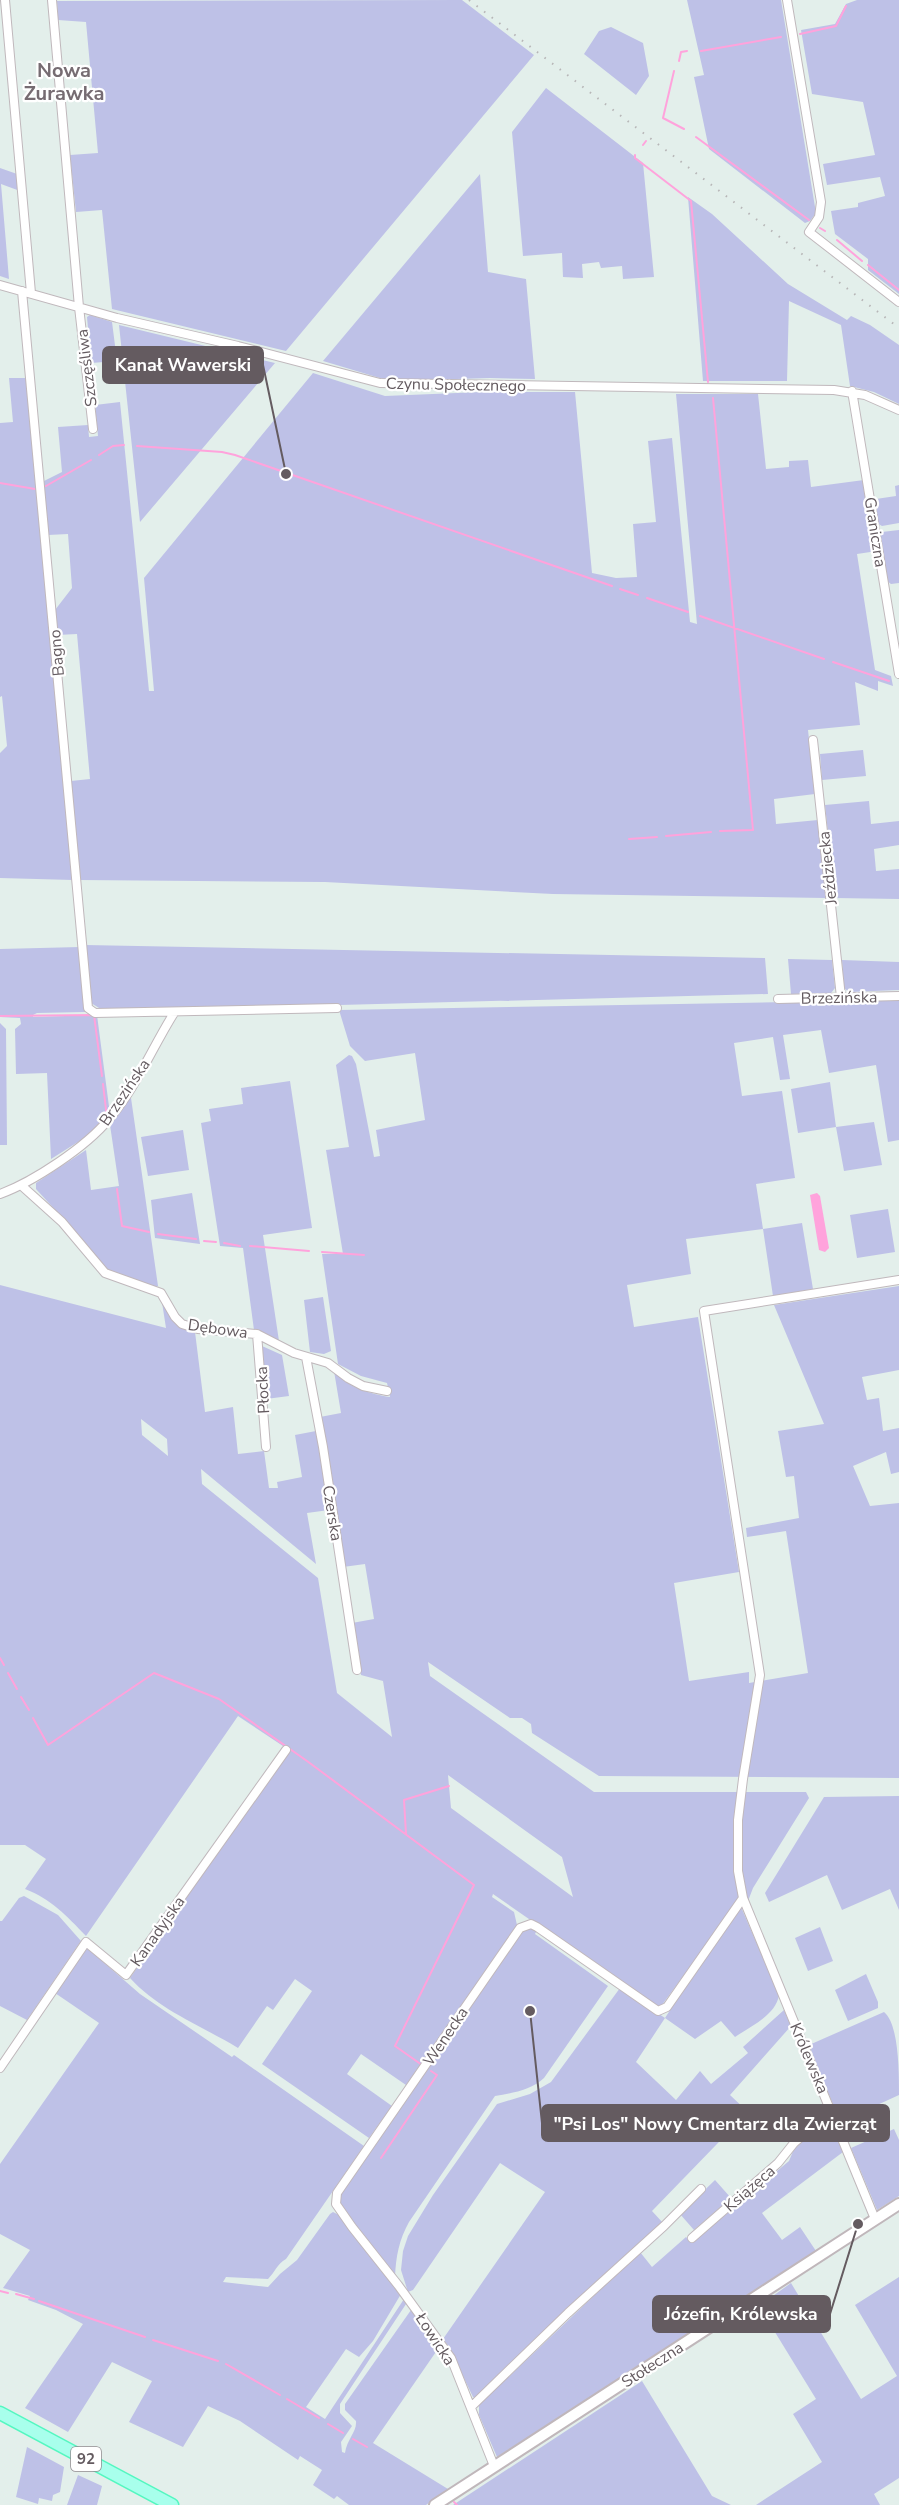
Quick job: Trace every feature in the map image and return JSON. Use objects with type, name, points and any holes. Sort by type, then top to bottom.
[{"type":"main road","name":"92","points":[[0,2413],[172,2505]]},
{"type":"street","name":"Bagno","points":[[5,0],[26,292],[88,1008],[95,1013],[168,1011],[174,1013]]},
{"type":"street","name":"Szczęśliwa","points":[[52,0],[79,307],[93,429]]},
{"type":"street","points":[[787,0],[821,202],[819,217],[809,232],[899,302]]},
{"type":"street","name":"Czynu Społecznego","points":[[0,285],[380,383],[852,391]]},
{"type":"street","points":[[852,391],[899,410]]},
{"type":"street","name":"Graniczna","points":[[852,391],[899,674]]},
{"type":"street","name":"Jeździecka","points":[[813,740],[841,997]]},
{"type":"street","name":"Brzezińska","points":[[778,999],[899,996]]},
{"type":"street","points":[[174,1013],[337,1008]]},
{"type":"street","name":"Brzezińska","points":[[0,1194],[22,1186],[89,1139],[110,1119],[174,1013]]},
{"type":"street","name":"Dębowa","points":[[22,1186],[62,1222],[105,1273],[161,1293],[175,1317],[182,1324],[198,1329],[257,1334],[279,1346],[328,1363],[363,1386],[387,1391]]},
{"type":"street","name":"Królewska","points":[[875,2219],[743,1898],[738,1871],[738,1820],[760,1675],[704,1311],[899,1280]]},
{"type":"street","name":"Płocka","points":[[257,1334],[266,1446]]},
{"type":"street","name":"Czerska","points":[[306,1357],[323,1448],[357,1670]]},
{"type":"street","name":"Kanadyjska","points":[[0,2068],[86,1942],[126,1975],[286,1750]]},
{"type":"street","name":"Wenecka","points":[[352,2227],[336,2204],[335,2198],[520,1928],[531,1924],[537,1927],[658,2011],[667,2007],[743,1898]]},
{"type":"street","name":"Książęca","points":[[692,2238],[778,2163],[794,2143],[831,2111]]},
{"type":"street","points":[[472,2406],[701,2190]]},
{"type":"street","name":"Stołeczna","points":[[435,2505],[899,2204]]},
{"type":"street","name":"Łowicka","points":[[352,2227],[444,2346],[472,2406],[494,2466]]},
{"type":"shaded area","points":[[462,0],[534,55],[286,351],[112,309],[102,210],[76,212],[70,155],[98,153],[86,22],[58,20],[57,1]]},
{"type":"shaded area","points":[[687,0],[781,0],[816,213],[810,221],[805,223],[709,149],[694,77],[704,75]]},
{"type":"shaded area","points":[[857,0],[899,0],[899,294],[868,270],[868,259],[835,234],[831,211],[858,207],[858,203],[885,196],[880,177],[827,185],[823,164],[875,155],[863,102],[812,94],[801,30],[835,24],[846,4]]},
{"type":"shaded area","points":[[611,27],[643,43],[649,76],[636,95],[584,54],[599,31]]},
{"type":"shaded area","points":[[546,88],[643,163],[654,277],[623,279],[622,266],[601,268],[599,262],[582,264],[583,278],[563,277],[562,253],[523,256],[512,132]]},
{"type":"shaded area","points":[[0,168],[17,174],[20,191],[1,184],[9,279],[0,276]]},
{"type":"shaded area","points":[[480,174],[488,272],[526,279],[535,379],[390,381],[323,361]]},
{"type":"shaded area","points":[[688,197],[712,214],[788,284],[847,320],[851,316],[870,325],[899,345],[899,404],[874,392],[850,386],[841,325],[789,301],[787,381],[703,381]]},
{"type":"shaded area","points":[[90,315],[112,322],[117,361],[91,363],[87,317]]},
{"type":"shaded area","points":[[119,325],[275,363],[140,522]]},
{"type":"shaded area","points":[[313,373],[385,396],[481,392],[575,392],[592,573],[616,578],[637,577],[633,524],[656,522],[648,441],[672,438],[690,622],[697,624],[676,394],[758,394],[766,469],[789,467],[789,461],[808,460],[811,487],[864,480],[877,551],[857,554],[875,670],[891,676],[893,686],[878,681],[878,691],[855,682],[860,725],[808,730],[815,794],[774,799],[776,824],[818,820],[826,898],[553,894],[325,882],[79,880],[71,781],[90,779],[77,634],[57,635],[55,610],[72,588],[68,534],[48,535],[44,481],[62,472],[58,427],[88,425],[89,437],[98,436],[95,405],[120,402],[149,691],[154,691],[144,578]]},
{"type":"shaded area","points":[[9,378],[28,378],[73,880],[0,878],[0,753],[7,746],[2,696],[0,697],[0,423],[13,422]]},
{"type":"shaded area","points":[[899,485],[899,523],[882,526],[877,523],[873,495],[876,499],[896,496],[895,486]]},
{"type":"shaded area","points":[[899,530],[899,583],[891,584],[887,581],[880,536],[882,532]]},
{"type":"shaded area","points":[[863,750],[866,776],[822,780],[820,754]]},
{"type":"shaded area","points":[[869,801],[871,824],[899,821],[899,845],[874,849],[876,871],[899,869],[899,899],[835,898],[825,805]]},
{"type":"shaded area","points":[[85,945],[765,958],[768,994],[104,1011],[91,1003]]},
{"type":"shaded area","points":[[80,947],[85,1012],[37,1013],[33,1017],[97,1015],[110,1114],[89,1135],[51,1159],[47,1073],[16,1074],[15,1029],[21,1024],[20,1018],[0,1017],[0,949]]},
{"type":"shaded area","points":[[788,959],[832,960],[835,988],[831,993],[791,994]]},
{"type":"shaded area","points":[[842,960],[899,962],[899,990],[849,992],[844,988]]},
{"type":"shaded area","points":[[899,1000],[899,1140],[888,1142],[876,1065],[829,1073],[821,1030],[783,1035],[790,1079],[780,1080],[773,1037],[734,1043],[742,1096],[782,1091],[795,1178],[756,1184],[763,1229],[686,1239],[691,1274],[627,1285],[634,1327],[698,1317],[739,1572],[674,1583],[689,1681],[749,1672],[749,1683],[808,1673],[786,1531],[747,1537],[746,1528],[799,1518],[794,1476],[786,1477],[778,1431],[824,1424],[774,1305],[899,1286],[899,1370],[862,1377],[867,1400],[879,1398],[883,1431],[899,1428],[899,1472],[891,1474],[886,1452],[853,1466],[870,1506],[899,1503],[899,1778],[599,1776],[532,1733],[531,1724],[522,1718],[510,1718],[428,1662],[430,1676],[594,1792],[806,1792],[809,1798],[753,1888],[748,1901],[745,1892],[659,2009],[493,1894],[492,1897],[514,1912],[517,1925],[406,2085],[361,2054],[347,2074],[392,2106],[369,2138],[262,2064],[312,1991],[295,1979],[273,2010],[267,2006],[238,2048],[167,2008],[130,1978],[289,1750],[238,1716],[86,1936],[51,1903],[25,1889],[46,1859],[25,1845],[0,1845],[0,1285],[166,1328],[161,1296],[178,1324],[182,1328],[195,1332],[205,1412],[233,1407],[238,1454],[264,1451],[269,1488],[278,1488],[277,1482],[302,1477],[295,1435],[316,1431],[329,1510],[307,1513],[316,1564],[201,1469],[202,1484],[318,1578],[337,1693],[392,1737],[383,1681],[361,1675],[352,1623],[374,1619],[365,1564],[343,1567],[320,1417],[341,1413],[334,1371],[339,1377],[359,1389],[390,1397],[387,1383],[361,1376],[338,1364],[322,1254],[343,1254],[326,1150],[349,1147],[336,1065],[349,1055],[356,1064],[374,1157],[380,1156],[376,1130],[425,1120],[415,1053],[365,1061],[350,1046],[339,1010]],"holes":[[[141,1419],[167,1439],[168,1456],[142,1435]],[[448,1775],[562,1857],[573,1897],[451,1808]]]},
{"type":"shaded area","points":[[0,1023],[6,1029],[7,1145],[0,1145]]},
{"type":"shaded area","points":[[290,1081],[312,1228],[263,1235],[279,1341],[254,1330],[243,1248],[220,1246],[201,1123],[211,1121],[209,1109],[243,1104],[241,1088]]},
{"type":"shaded area","points":[[830,1082],[836,1127],[798,1133],[791,1089]]},
{"type":"shaded area","points":[[130,1091],[158,1286],[155,1287],[104,1271],[80,1237],[36,1189],[36,1183],[86,1150],[91,1190],[119,1186],[110,1125]]},
{"type":"shaded area","points":[[874,1122],[882,1165],[844,1171],[836,1127]]},
{"type":"shaded area","points":[[183,1130],[189,1170],[148,1176],[141,1137]]},
{"type":"shaded area","points":[[192,1193],[200,1244],[155,1238],[151,1200]]},
{"type":"shaded area","points":[[817,1193],[820,1196],[829,1248],[825,1252],[819,1250],[810,1195]]},
{"type":"shaded area","points":[[888,1209],[895,1252],[857,1258],[850,1215]]},
{"type":"shaded area","points":[[802,1223],[813,1289],[773,1296],[763,1229]]},
{"type":"shaded area","points":[[323,1297],[331,1351],[324,1354],[310,1352],[304,1300]]},
{"type":"shaded area","points":[[262,1346],[282,1355],[289,1396],[266,1399]]},
{"type":"shaded area","points":[[899,1796],[899,1910],[890,1889],[842,1910],[827,1875],[769,1902],[765,1893],[824,1797]]},
{"type":"shaded area","points":[[24,1896],[58,1915],[81,1941],[27,2020],[0,2006],[0,1921],[19,1898]]},
{"type":"shaded area","points":[[741,1907],[779,1995],[773,2008],[762,2019],[735,2037],[721,2021],[695,2039],[665,2018],[717,1938]]},
{"type":"shaded area","points":[[525,1927],[538,1928],[535,1934],[608,1986],[544,2078],[528,2088],[495,2096],[409,2222],[399,2248],[395,2277],[340,2205],[339,2193]]},
{"type":"shaded area","points":[[820,1927],[833,1961],[808,1971],[795,1938]]},
{"type":"shaded area","points":[[87,1948],[140,1994],[232,2057],[234,2055],[364,2146],[286,2259],[268,2279],[226,2277],[223,2282],[268,2287],[297,2260],[330,2214],[333,2212],[341,2216],[401,2294],[373,2341],[359,2357],[346,2349],[306,2407],[325,2419],[404,2299],[408,2301],[340,2404],[340,2413],[352,2426],[341,2442],[342,2452],[345,2453],[356,2425],[356,2421],[345,2410],[345,2404],[411,2310],[414,2310],[440,2346],[373,2443],[448,2489],[426,2505],[349,2505],[337,2496],[334,2499],[313,2485],[322,2470],[300,2456],[298,2460],[240,2421],[208,2406],[183,2447],[129,2422],[152,2381],[112,2362],[68,2432],[25,2408],[83,2324],[56,2310],[28,2300],[30,2296],[3,2288],[30,2250],[0,2234],[0,2164],[99,2023],[55,1993]]},
{"type":"shaded area","points":[[866,1974],[878,2002],[878,2008],[848,2021],[835,1990]]},
{"type":"shaded area","points":[[620,1988],[665,2018],[636,2062],[676,2100],[700,2071],[711,2084],[748,2053],[743,2047],[784,2010],[791,2026],[730,2095],[748,2112],[652,2211],[663,2223],[477,2399],[473,2397],[443,2339],[545,2192],[500,2163],[413,2290],[408,2292],[401,2270],[403,2251],[408,2236],[433,2195],[497,2104],[530,2094],[551,2082]]},
{"type":"shaded area","points":[[884,2012],[893,2027],[895,2037],[899,2095],[840,2122],[809,2045]]},
{"type":"shaded area","points":[[829,2119],[843,2152],[762,2213],[782,2240],[800,2227],[816,2251],[497,2457],[479,2415],[479,2405],[640,2252],[652,2267],[686,2237],[692,2243],[789,2161],[794,2149]]},
{"type":"shaded area","points":[[894,2129],[899,2140],[899,2196],[877,2210],[851,2148]]},
{"type":"shaded area","points":[[715,2180],[731,2198],[694,2230],[680,2214]]},
{"type":"shaded area","points":[[899,2277],[899,2478],[874,2494],[880,2505],[756,2505],[822,2462],[793,2414],[816,2399],[759,2306],[791,2283],[861,2399],[897,2376],[855,2305]]},
{"type":"shaded area","points":[[642,2381],[712,2496],[731,2505],[453,2505]]},
{"type":"shaded area","points":[[27,2447],[64,2467],[60,2492],[53,2495],[52,2501],[39,2498],[38,2504],[16,2497]]},
{"type":"shaded area","points":[[78,2475],[102,2486],[97,2505],[67,2505]]},
{"type":"waterway","points":[[800,34],[836,26],[846,6]]},
{"type":"waterway","points":[[701,51],[781,37]]},
{"type":"waterway","points":[[679,61],[681,52],[687,51]]},
{"type":"waterway","points":[[674,71],[663,118],[684,129]]},
{"type":"waterway","points":[[696,137],[809,220]]},
{"type":"waterway","points":[[643,145],[646,141]]},
{"type":"waterway","points":[[635,155],[635,158],[691,201],[708,382]]},
{"type":"waterway","points":[[820,228],[825,231]]},
{"type":"waterway","points":[[837,240],[862,261]]},
{"type":"waterway","points":[[868,265],[899,290]]},
{"type":"waterway","points":[[713,398],[753,830],[720,831]]},
{"type":"waterway","points":[[99,455],[113,446],[124,445]]},
{"type":"waterway","points":[[137,446],[235,455],[612,586]]},
{"type":"waterway","points":[[46,486],[91,460]]},
{"type":"waterway","points":[[0,483],[35,489]]},
{"type":"waterway","points":[[620,589],[638,595]]},
{"type":"waterway","points":[[647,598],[688,612]]},
{"type":"waterway","points":[[700,616],[824,659]]},
{"type":"waterway","points":[[833,662],[889,681]]},
{"type":"waterway","points":[[666,836],[711,832]]},
{"type":"waterway","points":[[629,839],[657,837]]},
{"type":"waterway","points":[[0,1016],[94,1015],[102,1076]]},
{"type":"waterway","points":[[103,1084],[107,1118]]},
{"type":"waterway","points":[[117,1189],[122,1226],[149,1232]]},
{"type":"waterway","points":[[158,1234],[196,1239]]},
{"type":"waterway","points":[[204,1241],[216,1242]]},
{"type":"waterway","points":[[224,1243],[240,1246]]},
{"type":"waterway","points":[[250,1246],[309,1251]]},
{"type":"waterway","points":[[322,1252],[364,1255]]},
{"type":"waterway","points":[[0,1658],[4,1665]]},
{"type":"waterway","points":[[8,1673],[17,1689]]},
{"type":"waterway","points":[[33,1718],[48,1745],[154,1673],[219,1699],[474,1885],[395,2046],[422,2065]]},
{"type":"waterway","points":[[21,1697],[29,1710]]},
{"type":"waterway","points":[[406,1834],[404,1800],[449,1786]]},
{"type":"waterway","points":[[381,2158],[437,2075],[431,2071]]},
{"type":"waterway","points":[[0,2291],[8,2293]]},
{"type":"waterway","points":[[16,2294],[34,2299]]},
{"type":"waterway","points":[[39,2301],[145,2337]]},
{"type":"waterway","points":[[153,2340],[218,2361]]},
{"type":"waterway","points":[[226,2364],[280,2395]]},
{"type":"waterway","points":[[287,2399],[319,2418]]},
{"type":"waterway","points":[[328,2424],[343,2433]]},
{"type":"waterway","points":[[353,2439],[367,2447]]},
{"type":"waterway","points":[[454,2502],[457,2505]]},
{"type":"railway","points":[[469,0],[899,328]]},
{"type":"place","name":"Kanał Wawerski","points":[[286,474]]},
{"type":"place","name":"\"Psi Los\" Nowy Cmentarz dla Zwierząt","points":[[530,2011]]},
{"type":"place","name":"Józefin, Królewska","points":[[858,2224]]},
{"type":"district","name":"Nowa Żurawka","points":[[64,82]]}]
